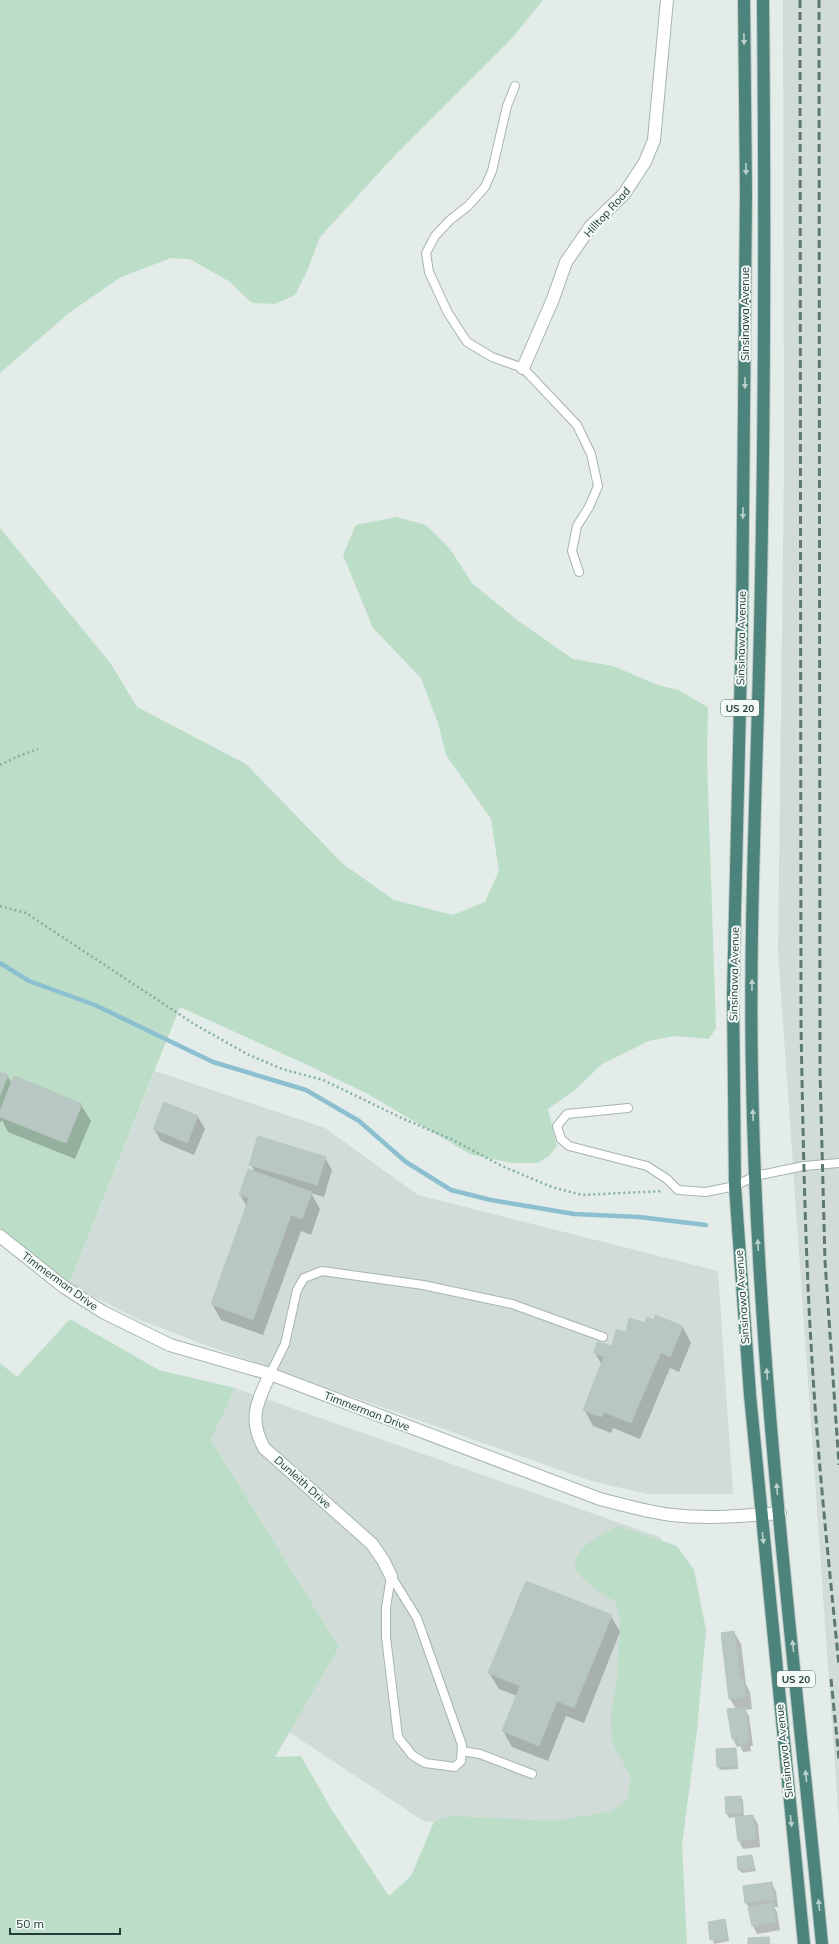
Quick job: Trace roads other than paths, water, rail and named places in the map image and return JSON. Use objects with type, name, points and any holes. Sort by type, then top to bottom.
[{"type":"highway","name":"Sinsinawa Avenue","points":[[744,0],[746,201],[742,624],[733,994],[735,1186],[761,1515],[804,1944]]},
{"type":"highway","name":"Sinsinawa Avenue","points":[[763,0],[765,203],[762,489],[752,993],[757,1243],[764,1342],[822,1944]]},
{"type":"street","name":"Hilltop Road","points":[[523,368],[553,299],[566,262],[591,226],[624,194],[645,162],[654,140],[667,0]]},
{"type":"street","name":"Timmerman Drive","points":[[0,1236],[64,1287],[103,1312],[170,1345],[270,1374],[600,1499],[638,1509],[673,1515],[706,1517],[780,1513]]},
{"type":"street","name":"Dunleith Drive","points":[[270,1374],[255,1410],[255,1423],[258,1436],[264,1448],[372,1544],[384,1560],[391,1576]]},
{"type":"lane","points":[[515,86],[507,106],[492,171],[484,187],[468,206],[450,220],[435,236],[426,253],[429,272],[448,313],[467,342],[492,358],[523,368],[577,425],[591,454],[598,486],[589,507],[577,526],[572,551],[579,572]]},
{"type":"lane","points":[[628,1108],[567,1114],[557,1126],[561,1139],[569,1146],[647,1166],[667,1179],[678,1190],[706,1192],[735,1186],[755,1176],[804,1166],[839,1163]]},
{"type":"lane","points":[[270,1374],[285,1344],[297,1290],[304,1278],[322,1271],[423,1285],[512,1304],[603,1337]]},
{"type":"lane","points":[[391,1576],[417,1618],[462,1745],[461,1761],[455,1767],[425,1763],[412,1755],[398,1737],[386,1637],[386,1608],[391,1576]]},
{"type":"lane","points":[[462,1751],[480,1754],[532,1774]]},
{"type":"waterway","points":[[0,963],[29,981],[95,1005],[213,1062],[306,1090],[359,1121],[406,1162],[451,1190],[491,1200],[574,1214],[639,1217],[706,1225]]},
{"type":"railway","points":[[800,0],[801,1025],[808,1277],[814,1398],[839,1666]]},
{"type":"railway","points":[[819,0],[820,1072],[825,1261],[839,1465]]},
{"type":"railway","points":[[831,1679],[839,1759]]}]
